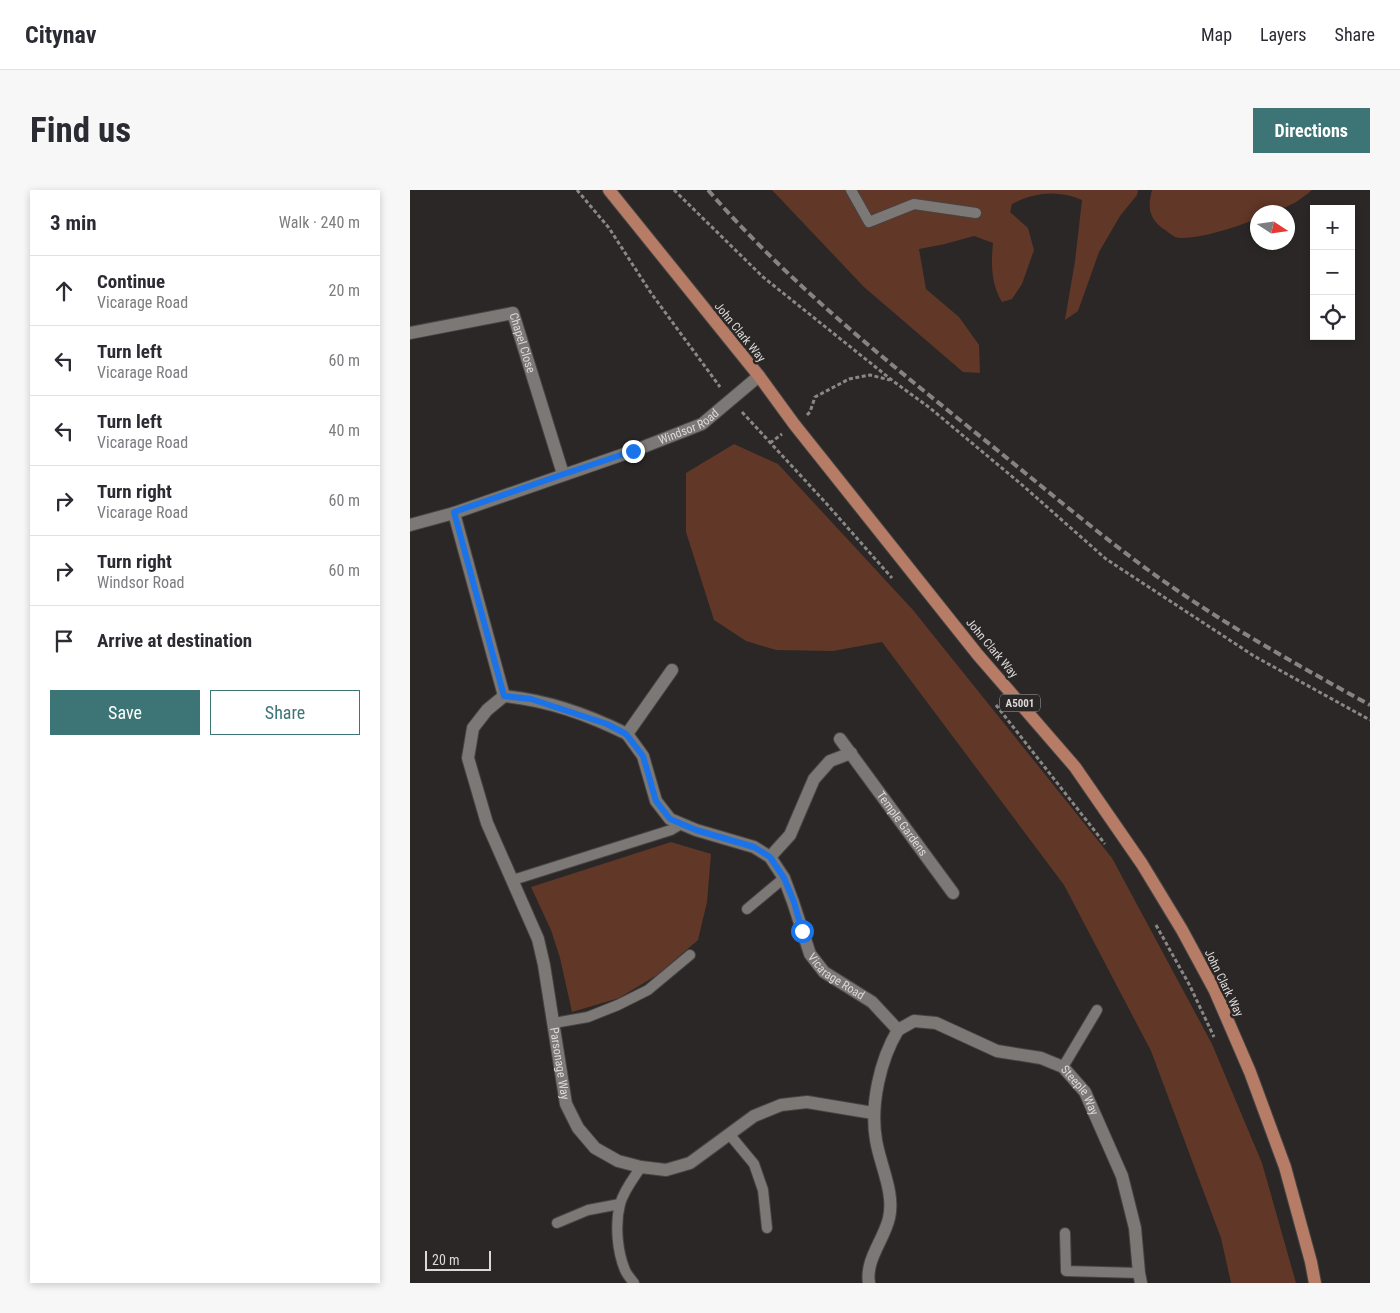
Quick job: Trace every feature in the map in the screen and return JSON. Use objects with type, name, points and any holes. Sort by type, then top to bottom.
[{"type":"main road","name":"John Clark Way","points":[[609,190],[759,376],[794,424],[972,647],[1075,767],[1142,864],[1182,930],[1215,991],[1250,1072],[1284,1167],[1311,1262],[1315,1283]]},
{"type":"street","name":"Chapel Close","points":[[410,334],[513,313],[564,474]]},
{"type":"street","name":"Windsor Road","points":[[410,525],[454,512],[633,451],[702,424],[759,376]]},
{"type":"street","points":[[454,512],[504,696]]},
{"type":"street","points":[[626,734],[672,670]]},
{"type":"street","name":"Vicarage Road","points":[[504,696],[531,699],[607,724],[626,734],[643,756],[656,801],[670,819],[696,830],[754,847],[770,857],[784,878],[794,902],[810,954],[824,972],[872,1002],[898,1030]]},
{"type":"street","name":"Parsonage Way","points":[[504,696],[487,710],[474,728],[468,758],[487,823],[538,939],[544,964],[566,1104],[578,1128],[596,1148],[618,1161],[641,1167],[666,1170],[690,1163],[754,1116],[781,1105],[807,1102],[874,1113]]},
{"type":"street","name":"Temple Gardens","points":[[840,739],[953,893]]},
{"type":"street","points":[[770,857],[790,835],[814,779],[830,761],[851,753]]},
{"type":"street","name":"Steeple Way","points":[[898,1030],[914,1021],[936,1023],[997,1051],[1041,1058],[1063,1067],[1084,1092],[1122,1176],[1135,1228],[1140,1278]]},
{"type":"street","points":[[868,1283],[874,1252],[889,1218],[890,1198],[876,1140],[874,1113],[876,1094],[888,1047],[898,1030]]},
{"type":"lane","points":[[851,190],[869,222],[914,204],[976,213]]},
{"type":"lane","points":[[513,880],[671,830],[681,824]]},
{"type":"lane","points":[[748,909],[784,878]]},
{"type":"lane","points":[[554,1023],[588,1017],[648,990],[690,955]]},
{"type":"lane","points":[[1063,1067],[1097,1010]]},
{"type":"lane","points":[[730,1135],[754,1164],[763,1190],[767,1228]]},
{"type":"lane","points":[[634,1283],[625,1271],[619,1246],[618,1224],[620,1204],[628,1186],[641,1167]]},
{"type":"lane","points":[[557,1223],[588,1210],[620,1204]]},
{"type":"lane","points":[[1066,1232],[1066,1271],[1140,1278]]},
{"type":"path","points":[[578,190],[609,228],[651,293],[712,378]]},
{"type":"path","points":[[674,190],[763,277],[893,381],[930,408],[1106,559],[1254,656],[1370,720]]},
{"type":"path","points":[[810,412],[815,397],[849,379],[870,375],[893,381]]},
{"type":"path","points":[[770,443],[893,579]]},
{"type":"path","points":[[995,704],[1109,849]]},
{"type":"path","points":[[1152,918],[1190,986],[1216,1040]]},
{"type":"shaded area","points":[[772,190],[1138,190],[1137,195],[1120,216],[1099,252],[1078,311],[1065,320],[1075,261],[1082,200],[1064,195],[1047,194],[1029,197],[1012,204],[1010,212],[1028,228],[1034,250],[1022,284],[1012,299],[1002,302],[998,295],[992,266],[993,243],[974,236],[919,249],[926,289],[959,317],[979,345],[980,373],[963,372],[864,287]]},
{"type":"shaded area","points":[[1152,190],[1312,190],[1290,205],[1250,205],[1250,221],[1240,225],[1204,235],[1183,238],[1173,236],[1157,224],[1150,211]]},
{"type":"shaded area","points":[[734,444],[778,464],[913,610],[1112,858],[1212,1044],[1262,1163],[1296,1283],[1231,1283],[1221,1238],[1151,1051],[1064,885],[882,642],[833,651],[776,650],[746,641],[714,620],[686,532],[686,473]]},
{"type":"shaded area","points":[[671,842],[711,854],[707,902],[698,940],[657,975],[619,998],[572,1012],[560,958],[551,930],[531,887]]},
{"type":"railway","points":[[708,190],[769,255],[834,316],[1115,545],[1192,601],[1280,655],[1370,705]]},
{"type":"route","points":[[633,451],[454,512],[504,696],[531,699],[607,724],[626,734],[643,756],[656,801],[670,819],[696,830],[754,847],[770,857],[784,878],[794,902],[802,931]]}]
